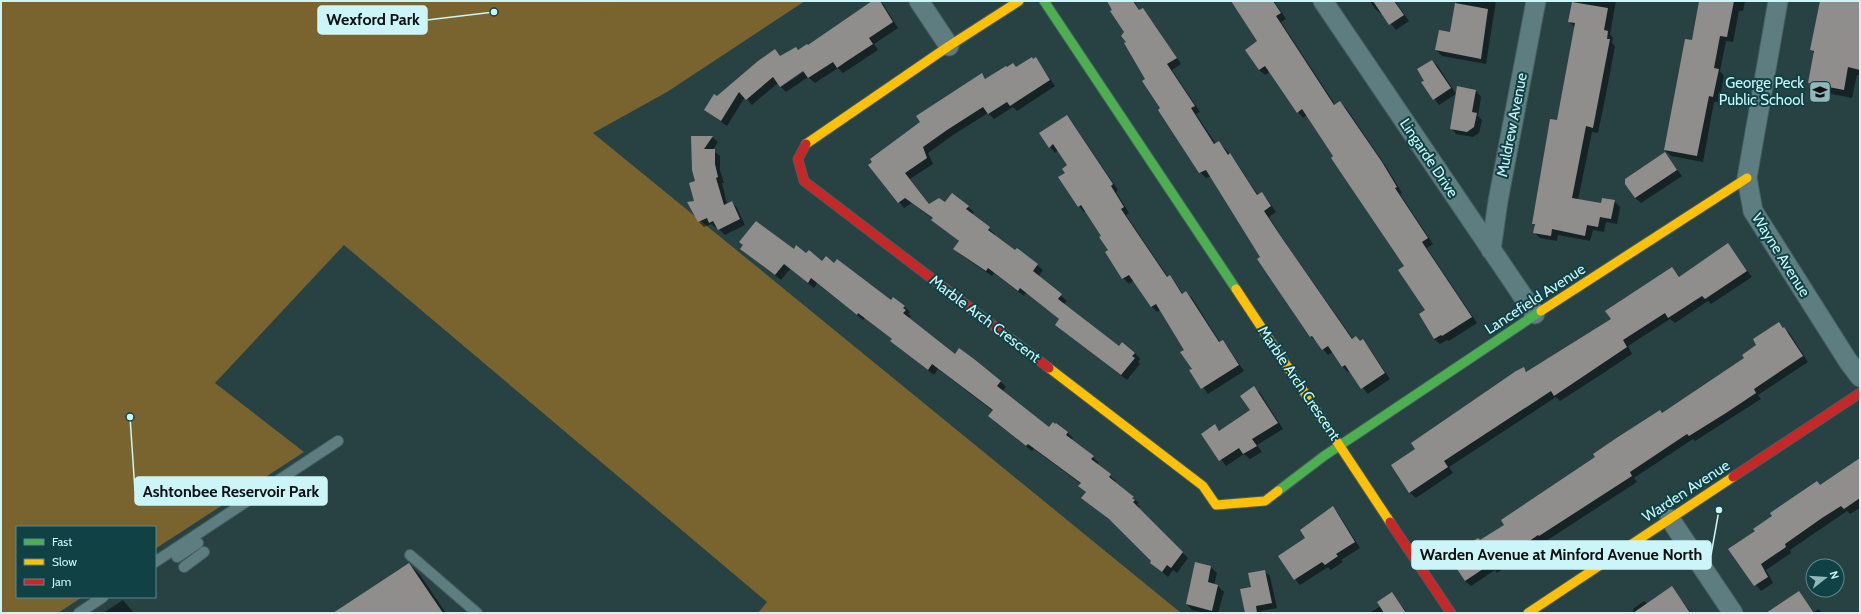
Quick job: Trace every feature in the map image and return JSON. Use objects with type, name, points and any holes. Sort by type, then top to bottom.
[{"type":"street","points":[[919,1],[949,46]]},
{"type":"street","name":"Marble Arch Crescent","points":[[1019,1],[949,46],[806,143],[798,159],[804,181],[1203,486],[1216,505],[1265,501],[1324,456],[1340,446]]},
{"type":"street","name":"Marble Arch Crescent","points":[[1044,1],[1452,613]]},
{"type":"street","name":"Lingarde Drive","points":[[1323,1],[1535,314]]},
{"type":"street","name":"Muldrew Avenue","points":[[1491,250],[1498,201],[1536,1]]},
{"type":"street","name":"Wayne Avenue","points":[[1778,1],[1747,178],[1753,211],[1848,361],[1860,377]]},
{"type":"street","name":"Lancefield Avenue","points":[[1340,446],[1535,314],[1747,178]]},
{"type":"street","name":"Warden Avenue","points":[[1528,613],[1860,393]]},
{"type":"street","points":[[1670,519],[1733,613]]},
{"type":"lane","points":[[156,562],[175,554],[338,441]]},
{"type":"lane","points":[[184,567],[204,552]]},
{"type":"lane","points":[[410,555],[478,613]]},
{"type":"lane","points":[[79,613],[102,598]]},
{"type":"shaded area","points":[[1,1],[805,1],[667,92],[593,133],[1181,613],[758,613],[767,602],[344,245],[215,383],[304,452],[156,548],[156,526],[16,526],[16,598],[80,598],[58,613],[1,613]]},
{"type":"shaded area","points":[[585,1],[629,1],[612,10],[602,10]]},
{"type":"building","points":[[872,1],[880,1],[893,22],[869,38],[873,44],[837,68],[833,62],[808,78],[803,71],[780,87],[773,77],[746,100],[739,92],[721,121],[704,110],[714,94],[717,96],[758,61],[775,49],[780,56],[796,47],[798,50],[807,44],[808,45]]},
{"type":"building","points":[[1107,1],[1133,1],[1139,10],[1143,8],[1177,58],[1167,64],[1195,106],[1191,108],[1214,144],[1219,141],[1228,155],[1230,153],[1257,195],[1262,192],[1271,206],[1264,211],[1284,241],[1352,339],[1356,336],[1360,341],[1363,339],[1385,373],[1361,389],[1345,365],[1342,367],[1328,346],[1322,350],[1312,336],[1310,337],[1257,259],[1260,257],[1206,170],[1199,173],[1158,110],[1160,108],[1142,81],[1145,79],[1124,43],[1126,42],[1121,36],[1124,32],[1110,11],[1112,10]]},
{"type":"building","points":[[1231,1],[1273,1],[1281,13],[1276,16],[1334,105],[1340,101],[1382,162],[1397,187],[1395,188],[1428,238],[1422,242],[1472,317],[1442,336],[1441,335],[1434,339],[1419,314],[1425,310],[1398,270],[1404,266],[1331,158],[1333,156],[1302,109],[1297,113],[1265,66],[1259,70],[1245,50],[1257,41]]},
{"type":"building","points":[[1373,1],[1394,1],[1404,15],[1389,25]]},
{"type":"building","points":[[1699,1],[1734,1],[1727,37],[1720,36],[1714,68],[1719,69],[1713,97],[1709,96],[1697,156],[1664,150],[1685,39],[1692,40]]},
{"type":"building","points":[[1820,1],[1860,1],[1860,70],[1848,67],[1844,90],[1808,83],[1814,51],[1810,50]]},
{"type":"building","points":[[1572,2],[1608,8],[1604,30],[1608,31],[1607,39],[1610,39],[1593,128],[1586,126],[1572,198],[1601,203],[1602,198],[1615,200],[1611,219],[1600,217],[1598,227],[1587,225],[1585,236],[1552,229],[1551,236],[1533,233],[1535,224],[1532,224],[1550,119],[1557,120],[1575,23],[1568,22]]},
{"type":"building","points":[[1455,3],[1488,9],[1481,59],[1435,50],[1439,30],[1450,32]]},
{"type":"building","points":[[1032,57],[1033,59],[1036,57],[1050,80],[1010,106],[1007,102],[988,114],[983,107],[947,130],[923,147],[927,158],[905,173],[929,204],[939,198],[945,202],[952,193],[969,206],[966,209],[990,227],[988,230],[1015,250],[1017,248],[1038,264],[1033,271],[1062,294],[1058,299],[1119,346],[1122,342],[1135,353],[1132,356],[1135,358],[1121,375],[1055,325],[1059,319],[1020,288],[1018,291],[988,268],[986,271],[953,249],[959,241],[931,220],[933,218],[905,198],[898,203],[868,165],[872,162],[870,159],[920,122],[916,116],[982,73],[985,79],[1006,66],[1007,67],[1013,63],[1016,67]]},
{"type":"building","points":[[1432,60],[1451,88],[1433,100],[1421,82],[1424,81],[1417,69]]},
{"type":"building","points":[[1457,86],[1476,90],[1472,112],[1477,113],[1474,127],[1467,132],[1450,129]]},
{"type":"building","points":[[1067,115],[1113,184],[1111,186],[1124,207],[1121,209],[1167,277],[1170,275],[1182,294],[1186,291],[1219,342],[1223,340],[1239,365],[1201,389],[1189,370],[1192,369],[1180,352],[1184,350],[1156,304],[1151,307],[1129,275],[1122,279],[1105,252],[1108,250],[1099,237],[1101,236],[1081,205],[1078,207],[1058,177],[1065,173],[1062,169],[1067,165],[1053,144],[1049,148],[1039,133]]},
{"type":"building","points":[[691,136],[713,136],[704,149],[715,149],[715,164],[718,177],[716,178],[724,205],[732,201],[740,219],[718,230],[713,221],[709,223],[707,218],[698,222],[687,202],[694,201],[689,183],[695,181],[692,170]]},
{"type":"building","points":[[1665,152],[1677,170],[1635,198],[1625,184],[1625,179]]},
{"type":"building","points":[[756,221],[794,249],[796,245],[806,253],[809,250],[822,261],[826,256],[834,263],[837,259],[891,300],[893,297],[905,306],[903,308],[906,310],[903,313],[955,354],[959,348],[974,359],[1001,381],[997,386],[1049,427],[1053,422],[1068,432],[1066,435],[1094,456],[1091,459],[1111,474],[1109,477],[1134,497],[1132,498],[1135,500],[1133,502],[1183,552],[1171,568],[1167,565],[1162,572],[1150,563],[1151,561],[1109,519],[1081,498],[1086,492],[1078,486],[1081,483],[1028,444],[1026,446],[988,416],[993,410],[932,364],[928,370],[890,341],[892,339],[858,313],[857,315],[811,278],[808,283],[784,264],[775,275],[740,249],[743,245],[739,242]]},
{"type":"building","points":[[1728,243],[1747,271],[1705,299],[1702,296],[1668,318],[1665,313],[1623,340],[1627,347],[1554,396],[1551,391],[1444,461],[1448,467],[1409,493],[1391,465],[1415,449],[1411,443],[1516,371],[1524,367],[1526,372],[1611,319],[1605,311],[1672,267],[1679,277]]},
{"type":"building","points":[[1779,322],[1783,328],[1784,327],[1803,356],[1754,389],[1756,393],[1689,436],[1687,434],[1630,472],[1632,476],[1539,536],[1538,535],[1491,568],[1489,565],[1465,581],[1449,557],[1478,538],[1480,540],[1504,525],[1501,520],[1595,457],[1593,454],[1618,437],[1660,410],[1662,413],[1744,358],[1742,355],[1756,345],[1753,339]]},
{"type":"building","points":[[1254,386],[1278,423],[1252,439],[1257,446],[1243,454],[1239,448],[1219,461],[1201,434],[1215,424],[1219,431],[1250,410],[1240,396]]},
{"type":"building","points":[[1860,458],[1860,498],[1844,509],[1841,506],[1785,544],[1786,547],[1761,564],[1768,577],[1754,586],[1728,549],[1755,531],[1753,529],[1772,516],[1770,513],[1817,481],[1820,485]]},
{"type":"building","points":[[1333,506],[1355,542],[1336,554],[1338,556],[1325,565],[1322,562],[1294,580],[1278,556],[1305,538],[1300,530]]},
{"type":"building","points":[[1195,562],[1211,566],[1208,582],[1218,585],[1212,611],[1186,604]]},
{"type":"building","points":[[409,563],[443,613],[333,613]]},
{"type":"building","points":[[1265,570],[1272,603],[1256,606],[1257,613],[1245,613],[1240,589],[1251,587],[1248,573]]},
{"type":"building","points":[[1672,586],[1690,613],[1633,613]]},
{"type":"building","points":[[1799,591],[1814,613],[1766,613]]},
{"type":"building","points":[[1392,592],[1406,613],[1384,613],[1377,602]]},
{"type":"traffic: fast","points":[[1044,1],[1236,289]]},
{"type":"traffic: fast","points":[[1278,491],[1324,456],[1541,311]]},
{"type":"traffic: slow","points":[[806,144],[949,46],[1019,1]]},
{"type":"traffic: slow","points":[[1541,311],[1747,178]]},
{"type":"traffic: slow","points":[[1236,289],[1390,522]]},
{"type":"traffic: slow","points":[[1049,368],[1203,486],[1216,505],[1265,501],[1278,491]]},
{"type":"traffic: slow","points":[[1528,613],[1733,477]]},
{"type":"traffic: jam","points":[[806,144],[798,159],[804,181],[1049,368]]},
{"type":"traffic: jam","points":[[1733,477],[1860,393]]},
{"type":"traffic: jam","points":[[1390,522],[1451,613]]},
{"type":"place","name":"Wexford Park","points":[[494,12]]},
{"type":"place","name":"George Peck Public School","points":[[1820,92]]},
{"type":"place","name":"Ashtonbee Reservoir Park","points":[[130,417]]},
{"type":"place","name":"Warden Avenue at Minford Avenue North","points":[[1719,510]]}]
